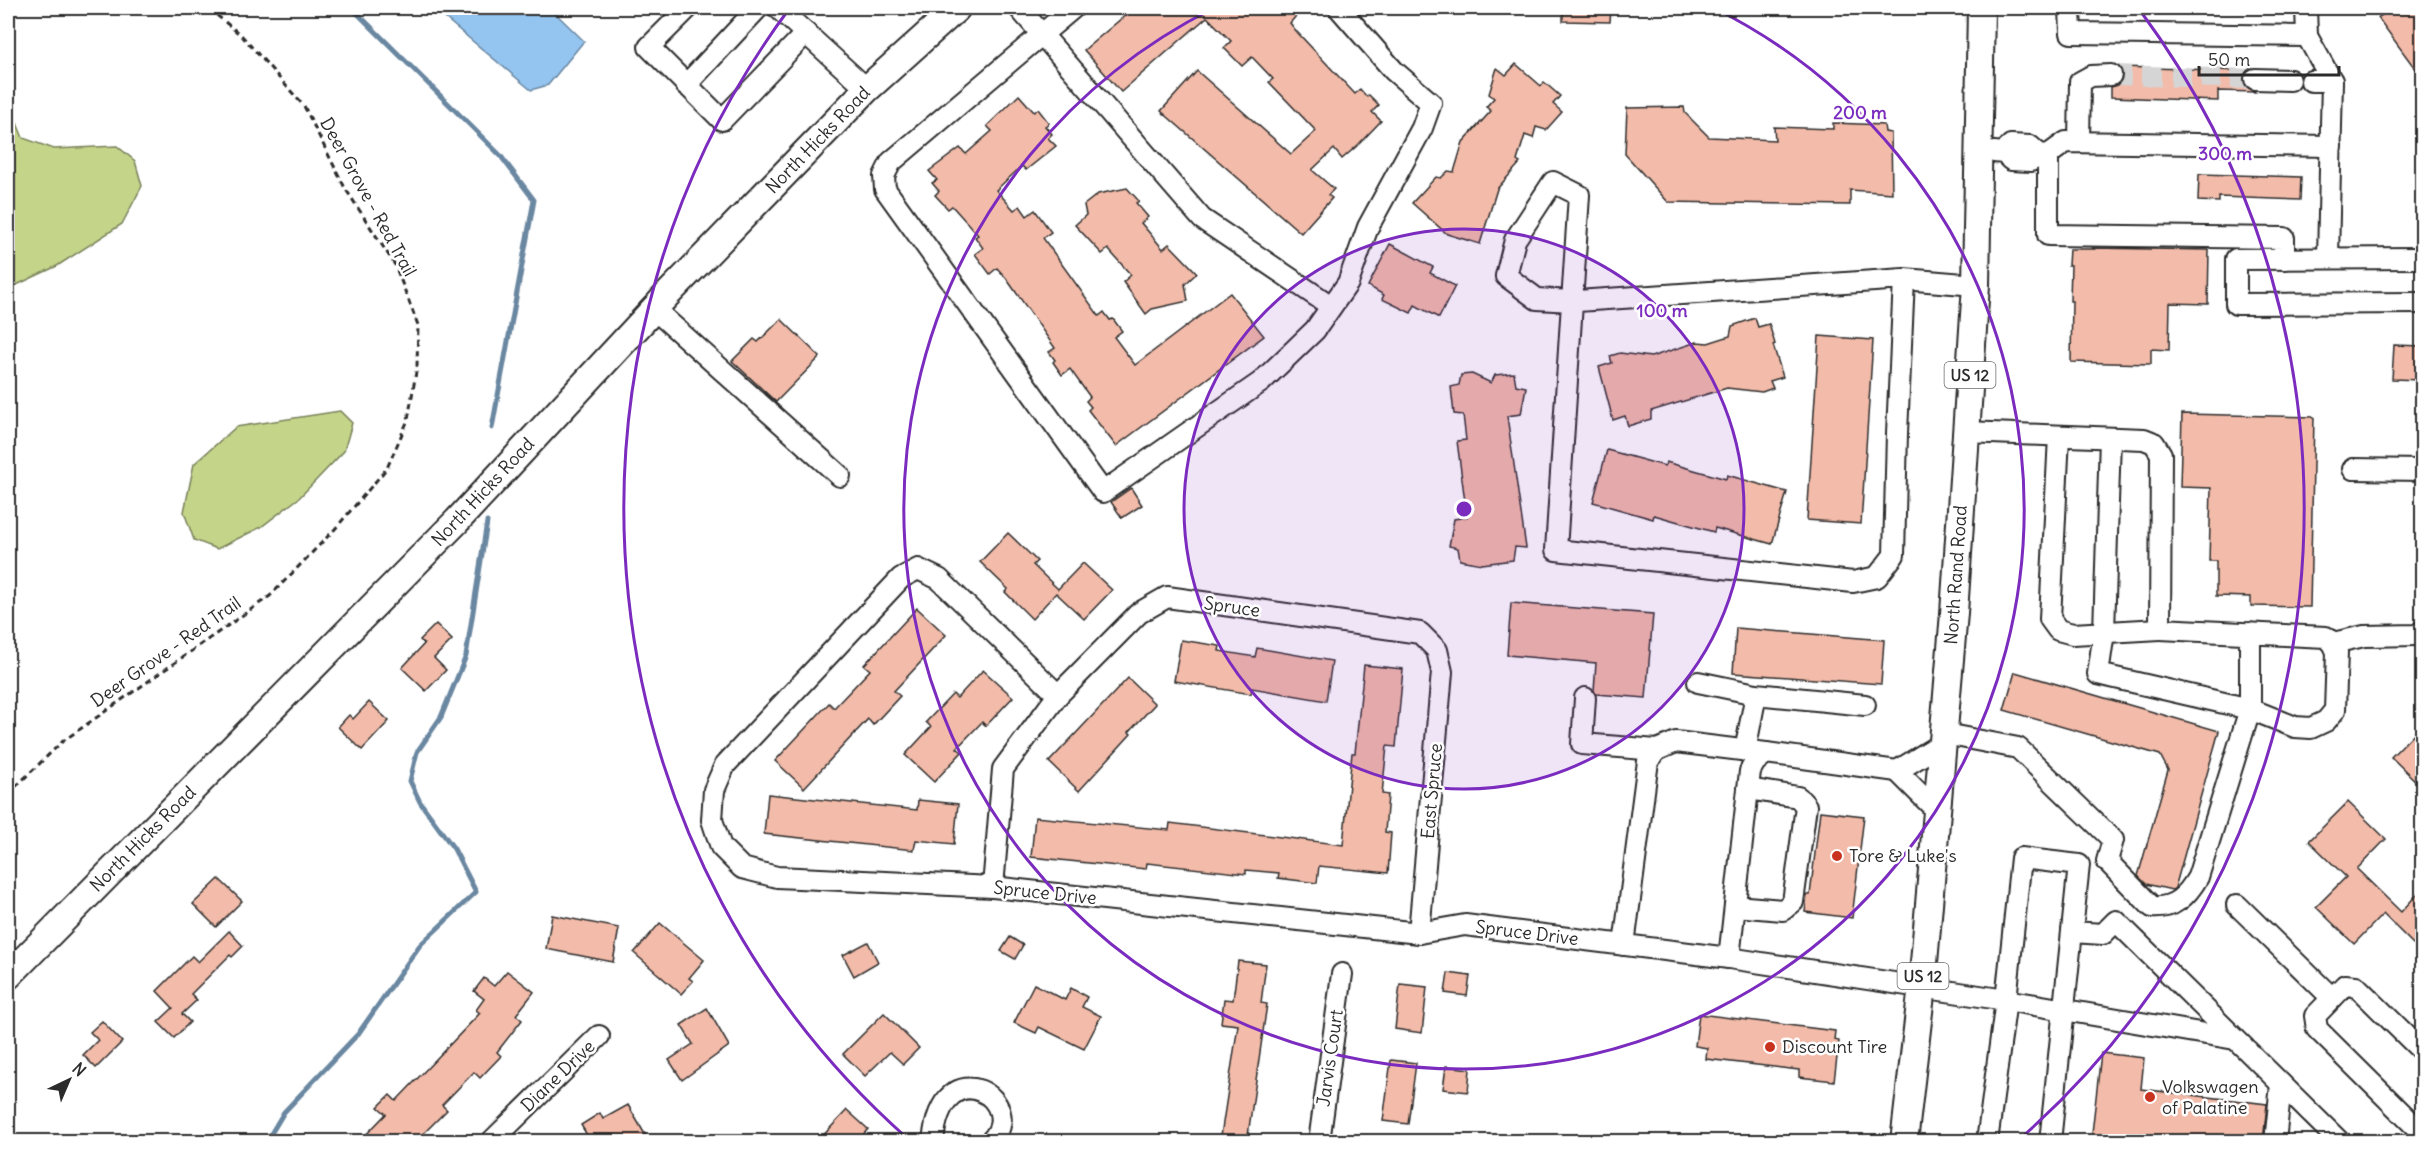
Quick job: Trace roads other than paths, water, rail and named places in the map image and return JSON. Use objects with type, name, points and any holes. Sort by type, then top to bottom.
[{"type":"main road","name":"North Hicks Road","points":[[8,976],[458,521],[654,309],[867,89],[957,8]]},
{"type":"main road","name":"North Rand Road","points":[[1904,1142],[1922,986],[1935,810],[1945,738],[1976,285],[1992,152],[1981,8]]},
{"type":"street","points":[[688,8],[649,47],[722,120],[806,33]]},
{"type":"street","points":[[686,85],[758,8]]},
{"type":"street","points":[[778,8],[867,89]]},
{"type":"street","points":[[1018,8],[1203,219],[1331,306]]},
{"type":"street","points":[[1073,8],[891,162],[884,176],[885,189],[1103,492],[1261,382],[1315,330],[1348,283],[1368,227],[1422,128],[1431,103],[1394,70],[1340,8]]},
{"type":"street","points":[[2070,8],[2071,33],[2307,36]]},
{"type":"street","points":[[2306,8],[2307,36],[2332,81],[2328,258]]},
{"type":"street","points":[[2079,142],[2080,82],[2091,76],[2111,75]]},
{"type":"street","points":[[2255,79],[2290,80]]},
{"type":"street","points":[[2311,81],[2332,81]]},
{"type":"street","points":[[2044,154],[2066,142],[2331,146]]},
{"type":"street","points":[[1992,152],[2011,145],[2030,146],[2044,154]]},
{"type":"street","points":[[2044,154],[2048,235],[2284,238],[2284,259]]},
{"type":"street","points":[[1904,279],[1894,555],[1877,577],[1853,582],[1556,550],[1572,301],[1579,195],[1553,182],[1515,240],[1506,276],[1538,299],[1572,301],[1904,279],[1976,285]]},
{"type":"street","points":[[2422,258],[2236,259],[2236,304],[2422,303]]},
{"type":"street","points":[[654,309],[840,476]]},
{"type":"street","points":[[1966,432],[2144,439],[2154,443],[2161,454],[2160,629]]},
{"type":"street","points":[[2059,436],[2050,619],[2058,630],[2073,634],[2104,632],[2160,629],[2326,637],[2333,642],[2337,652],[2335,710],[2326,721],[2311,728],[2295,727],[2250,709],[2098,674],[2104,632],[2110,438]]},
{"type":"street","points":[[2353,469],[2422,470]]},
{"type":"street","name":"Spruce Drive","points":[[1058,695],[939,579],[918,569],[901,578],[726,765],[714,790],[712,820],[721,847],[742,868],[777,877],[993,887],[1419,933],[1465,925],[1730,957],[1922,986],[2235,1039]]},
{"type":"street","name":"Spruce","points":[[993,887],[1003,769],[1058,695],[1139,613],[1167,597],[1420,633],[1437,650]]},
{"type":"street","points":[[2333,642],[2364,636],[2417,635],[2422,631]]},
{"type":"street","points":[[1897,771],[1945,738],[2018,748],[2113,840],[2107,861],[2152,907],[2163,908],[2173,904],[2190,891],[2198,877],[2250,709],[2250,633]]},
{"type":"street","name":"East Spruce","points":[[1419,933],[1442,672],[1437,650]]},
{"type":"street","points":[[1698,682],[1756,694],[1865,705]]},
{"type":"street","points":[[1745,751],[1756,694]]},
{"type":"street","points":[[1586,698],[1583,750],[1657,750],[1676,742],[1897,771],[1935,810]]},
{"type":"street","points":[[1624,945],[1648,762],[1657,750]]},
{"type":"street","points":[[1730,957],[1750,771],[1755,762],[1766,753]]},
{"type":"street","points":[[1735,906],[1783,910],[1793,902],[1806,806],[1798,797],[1748,789]]},
{"type":"street","points":[[1987,1142],[2006,1000],[2021,858],[2079,865],[2050,1142]]},
{"type":"street","points":[[2237,905],[2332,998]]},
{"type":"street","points":[[2072,932],[2103,934],[2116,921],[2340,1142]]},
{"type":"street","name":"Jarvis Court","points":[[1318,1142],[1342,974]]},
{"type":"street","points":[[2422,1051],[2356,986],[2344,985],[2315,1016],[2317,1029],[2422,1133]]},
{"type":"street","name":"Diane Drive","points":[[491,1142],[599,1036]]},
{"type":"street","points":[[2275,1142],[2281,1084]]},
{"type":"street","points":[[933,1142],[942,1104],[948,1096],[967,1088],[977,1088],[987,1093],[999,1109],[1001,1119],[999,1129],[990,1142]]},
{"type":"water","points":[[433,8],[550,8],[584,41],[548,85],[531,90]]},
{"type":"waterway","points":[[352,8],[500,155],[534,200],[492,428]]},
{"type":"waterway","points":[[266,1142],[284,1112],[358,1034],[420,945],[476,892],[454,849],[420,802],[410,781],[417,752],[441,717],[466,656],[487,522]]},
{"type":"tunnel","points":[[2111,75],[2255,79]]},
{"type":"place","name":"Tore & Luke's","points":[[1837,856]]},
{"type":"place","name":"Discount Tire","points":[[1770,1047]]},
{"type":"place","name":"Volkswagen of Palatine","points":[[2150,1097]]}]
